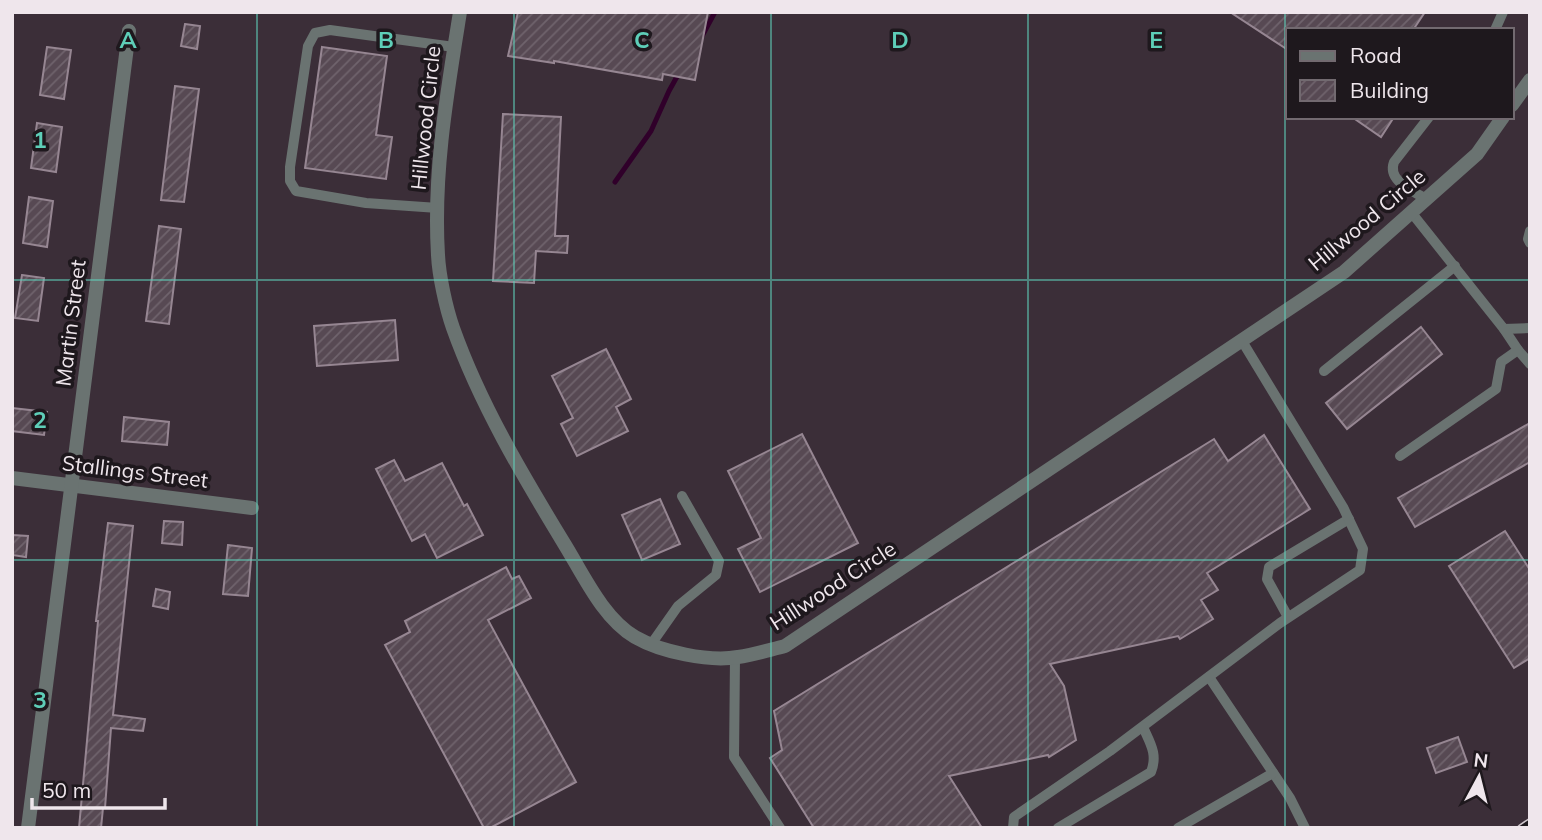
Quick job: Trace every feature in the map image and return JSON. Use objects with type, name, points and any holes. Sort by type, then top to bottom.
[{"type":"street","name":"Hillwood Circle","points":[[460,12],[441,136],[438,208],[438,257],[452,326],[476,386],[550,521],[607,611],[635,636],[680,654],[735,658],[785,646],[1344,272],[1477,154],[1502,119]]},
{"type":"street","name":"Martin Street","points":[[28,828],[128,31]]},
{"type":"street","name":"Stallings Street","points":[[12,478],[252,508]]},
{"type":"lane","points":[[1496,28],[1503,12]]},
{"type":"lane","points":[[438,208],[366,203],[296,191],[290,181],[290,167],[308,46],[315,33],[330,30],[454,47]]},
{"type":"lane","points":[[1426,199],[1395,179],[1391,170],[1394,162],[1427,119]]},
{"type":"lane","points":[[1411,212],[1530,364]]},
{"type":"lane","points":[[1530,231],[1530,243]]},
{"type":"lane","points":[[1324,371],[1455,266]]},
{"type":"lane","points":[[1504,329],[1530,328]]},
{"type":"lane","points":[[1013,828],[1014,817],[1143,727],[1288,617],[1360,570],[1363,549],[1349,519],[1242,341]]},
{"type":"lane","points":[[1400,456],[1496,389],[1501,362],[1518,350]]},
{"type":"lane","points":[[652,643],[678,606],[716,575],[719,561],[682,496]]},
{"type":"lane","points":[[1288,617],[1267,579],[1269,567],[1349,519]]},
{"type":"lane","points":[[735,658],[734,757],[780,828]]},
{"type":"lane","points":[[1209,677],[1290,798],[1305,828]]},
{"type":"lane","points":[[1058,828],[1151,772],[1155,754],[1143,727]]},
{"type":"lane","points":[[1178,828],[1273,773]]},
{"type":"building","points":[[518,12],[708,12],[695,80],[663,74],[662,80],[554,61],[508,56]]},
{"type":"building","points":[[1230,12],[1425,12],[1414,28],[1286,28],[1286,49]]},
{"type":"building","points":[[185,24],[200,26],[197,49],[181,46]]},
{"type":"building","points":[[47,47],[71,50],[64,99],[40,95]]},
{"type":"building","points":[[322,47],[387,56],[376,135],[392,137],[386,179],[305,168]]},
{"type":"building","points":[[175,86],[199,89],[184,202],[161,200]]},
{"type":"building","points":[[503,114],[561,117],[555,236],[568,236],[567,253],[536,251],[534,283],[493,281]]},
{"type":"building","points":[[1355,119],[1393,119],[1381,137]]},
{"type":"building","points":[[37,123],[62,127],[56,172],[31,168]]},
{"type":"building","points":[[29,197],[53,201],[47,247],[23,243]]},
{"type":"building","points":[[159,226],[181,229],[169,324],[146,321]]},
{"type":"building","points":[[22,275],[44,278],[38,321],[15,318]]},
{"type":"building","points":[[395,320],[398,360],[317,366],[314,326]]},
{"type":"building","points":[[1421,327],[1442,354],[1347,429],[1326,403]]},
{"type":"building","points":[[606,349],[631,399],[616,407],[628,431],[577,456],[561,424],[573,418],[552,376]]},
{"type":"building","points":[[12,408],[47,412],[44,435],[12,431]]},
{"type":"building","points":[[124,417],[169,422],[167,445],[122,441]]},
{"type":"building","points":[[1530,423],[1530,462],[1415,527],[1398,498]]},
{"type":"building","points":[[802,434],[858,543],[760,592],[738,549],[761,538],[728,471]]},
{"type":"building","points":[[1264,435],[1310,509],[1207,573],[1218,590],[1201,600],[1213,619],[1180,639],[1178,636],[1050,664],[1064,686],[1076,740],[1049,757],[1048,755],[949,776],[982,828],[814,828],[770,758],[782,750],[774,711],[1214,439],[1228,461]]},
{"type":"building","points":[[394,460],[405,481],[442,463],[464,506],[467,504],[483,535],[437,558],[425,534],[412,541],[376,469]]},
{"type":"building","points":[[660,499],[680,544],[642,560],[622,515]]},
{"type":"building","points":[[164,521],[183,522],[182,545],[162,543]]},
{"type":"building","points":[[108,523],[133,526],[113,715],[145,719],[143,731],[111,728],[101,828],[79,828],[96,621]]},
{"type":"building","points":[[1505,531],[1530,570],[1530,658],[1514,668],[1449,566]]},
{"type":"building","points":[[12,535],[28,536],[26,557],[12,555]]},
{"type":"building","points":[[228,545],[252,548],[248,596],[223,594]]},
{"type":"building","points":[[506,567],[512,579],[519,576],[531,598],[488,620],[576,782],[490,828],[484,828],[385,645],[410,632],[405,621]]},
{"type":"building","points":[[156,589],[170,592],[168,609],[153,606]]},
{"type":"building","points":[[1458,737],[1467,762],[1436,773],[1427,748]]},
{"type":"waterway","points":[[701,38],[715,12]]},
{"type":"waterway","points":[[615,182],[651,131],[679,73]]},
{"type":"railway","points":[[1521,828],[1530,822]]}]
